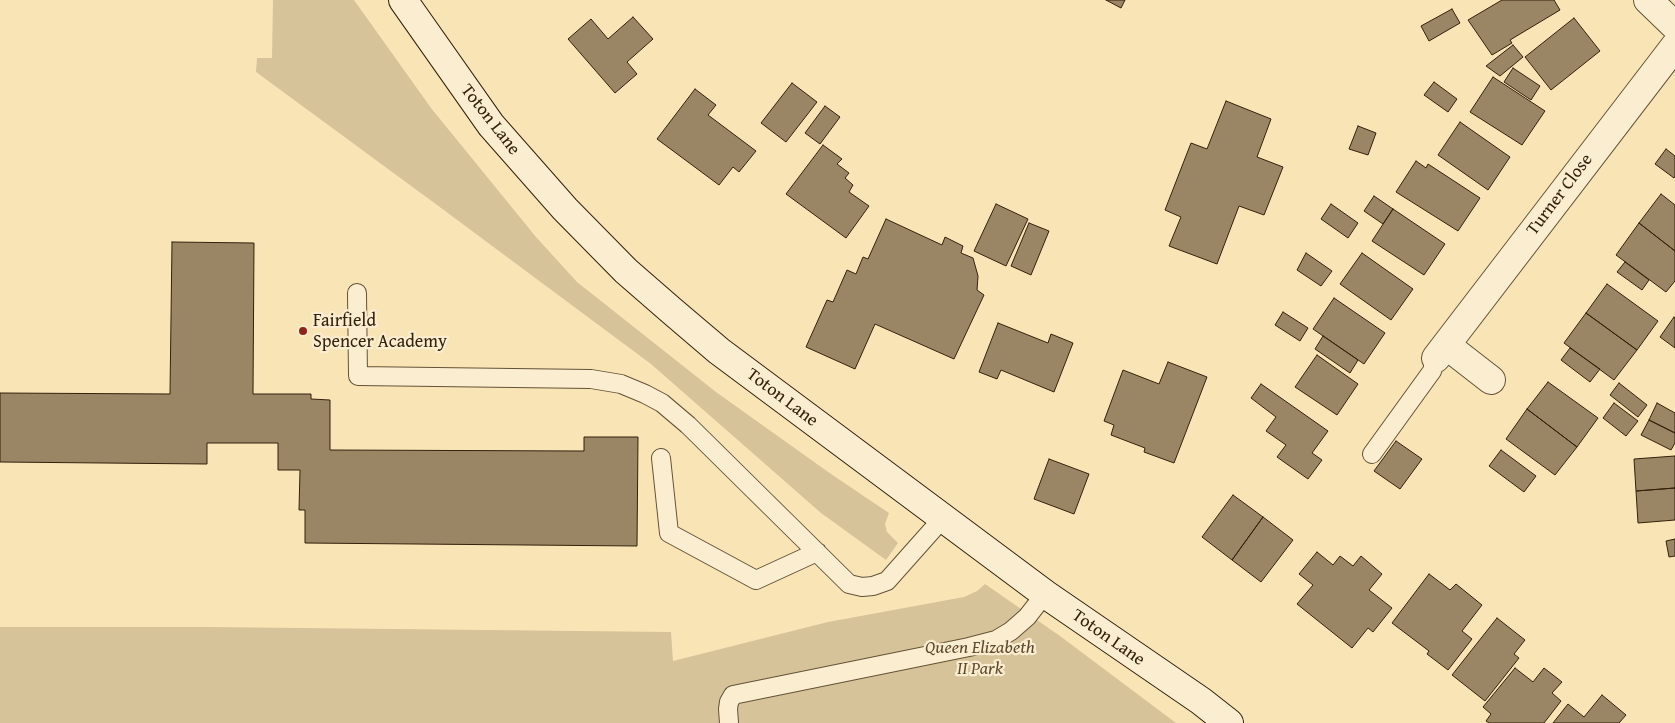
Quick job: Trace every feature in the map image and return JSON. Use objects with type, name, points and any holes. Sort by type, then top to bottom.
[{"type":"main road","name":"Toton Lane","points":[[403,0],[491,125],[565,209],[626,271],[719,350],[943,518],[1045,594],[1201,701],[1229,723]]},
{"type":"main road","points":[[1648,0],[1675,26]]},
{"type":"main road","name":"Turner Close","points":[[1440,352],[1675,46]]},
{"type":"main road","points":[[1440,352],[1491,380]]},
{"type":"lane","points":[[357,293],[358,376],[591,379],[620,384],[645,394],[662,404],[688,425],[849,584],[862,587],[873,586],[887,581],[943,518]]},
{"type":"lane","name":"Turner Close","points":[[1372,454],[1432,371],[1440,352]]},
{"type":"lane","points":[[660,458],[668,533],[756,580],[817,552]]},
{"type":"lane","points":[[729,723],[729,702],[733,696],[996,640],[1011,631],[1027,617],[1045,594]]},
{"type":"green space","points":[[273,0],[354,0],[431,108],[536,237],[577,282],[716,392],[889,513],[885,524],[887,532],[898,543],[886,560],[821,513],[651,364],[256,72],[257,58],[272,58]]},
{"type":"green space","name":"Queen Elizabeth II Park","points":[[985,584],[1060,636],[1176,723],[0,723],[0,627],[209,627],[671,632],[673,661],[828,622],[964,597],[977,591]]},
{"type":"building","points":[[1106,0],[1125,0],[1121,8]]},
{"type":"building","points":[[1502,0],[1554,0],[1560,10],[1510,40],[1512,43],[1492,55],[1468,20]]},
{"type":"building","points":[[1452,9],[1460,23],[1429,41],[1421,26]]},
{"type":"building","points":[[633,17],[653,39],[627,62],[637,74],[615,93],[568,39],[591,19],[608,39]]},
{"type":"building","points":[[1574,18],[1600,51],[1551,90],[1525,57]]},
{"type":"building","points":[[1513,45],[1523,57],[1500,76],[1486,66]]},
{"type":"building","points":[[1513,68],[1540,86],[1531,100],[1504,82]]},
{"type":"building","points":[[1493,77],[1545,111],[1522,145],[1470,112]]},
{"type":"building","points":[[1434,82],[1457,99],[1448,112],[1424,95]]},
{"type":"building","points":[[792,83],[817,102],[786,142],[761,123]]},
{"type":"building","points":[[695,89],[716,105],[708,115],[756,151],[739,172],[733,167],[719,185],[657,139]]},
{"type":"building","points":[[1226,101],[1271,119],[1257,157],[1283,167],[1264,215],[1239,206],[1217,264],[1169,246],[1181,217],[1165,210],[1191,143],[1207,149]]},
{"type":"building","points":[[825,106],[840,117],[820,144],[805,133]]},
{"type":"building","points":[[1460,122],[1510,157],[1488,190],[1438,155]]},
{"type":"building","points":[[1358,126],[1376,133],[1368,155],[1349,149]]},
{"type":"building","points":[[823,145],[842,159],[837,164],[849,173],[845,178],[853,185],[849,192],[869,206],[846,238],[786,194]]},
{"type":"building","points":[[1666,149],[1675,156],[1674,178],[1655,164]]},
{"type":"building","points":[[1416,161],[1426,168],[1428,164],[1480,198],[1458,231],[1396,192]]},
{"type":"building","points":[[1661,194],[1675,205],[1675,251],[1639,223]]},
{"type":"building","points":[[1374,196],[1393,209],[1383,224],[1364,211]]},
{"type":"building","points":[[996,204],[1028,219],[1006,266],[974,251]]},
{"type":"building","points":[[1331,204],[1358,223],[1348,238],[1321,219]]},
{"type":"building","points":[[1393,209],[1445,244],[1424,275],[1372,241]]},
{"type":"building","points":[[886,219],[942,245],[945,237],[963,246],[961,253],[973,258],[978,276],[977,290],[984,295],[954,359],[875,324],[855,369],[806,347],[827,300],[833,302],[847,270],[856,274],[863,257],[868,259]]},
{"type":"building","points":[[1029,223],[1049,231],[1031,275],[1011,266]]},
{"type":"building","points":[[1639,223],[1675,251],[1675,281],[1666,292],[1616,255]]},
{"type":"building","points":[[172,242],[254,243],[253,394],[311,394],[311,399],[330,400],[330,450],[584,451],[584,437],[638,437],[637,546],[305,543],[305,510],[299,510],[300,470],[278,470],[278,443],[207,443],[207,464],[0,462],[0,393],[170,394]]},
{"type":"building","points":[[1306,253],[1332,271],[1321,286],[1297,270]]},
{"type":"building","points":[[1362,253],[1413,289],[1391,320],[1340,284]]},
{"type":"building","points":[[1625,262],[1649,280],[1642,290],[1617,272]]},
{"type":"building","points":[[1607,284],[1658,321],[1637,350],[1586,313]]},
{"type":"building","points":[[1334,298],[1385,333],[1364,364],[1313,329]]},
{"type":"building","points":[[1283,312],[1308,328],[1300,341],[1275,325]]},
{"type":"building","points":[[1586,313],[1637,350],[1614,380],[1564,343]]},
{"type":"building","points":[[1675,318],[1675,348],[1660,337]]},
{"type":"building","points":[[998,323],[1048,343],[1051,334],[1073,343],[1054,392],[1001,370],[997,379],[979,372]]},
{"type":"building","points":[[1323,336],[1358,360],[1350,373],[1315,349]]},
{"type":"building","points":[[1570,348],[1600,369],[1590,382],[1561,360]]},
{"type":"building","points":[[1317,355],[1358,384],[1337,415],[1295,387]]},
{"type":"building","points":[[1168,362],[1207,377],[1174,463],[1144,452],[1145,448],[1111,435],[1114,425],[1104,421],[1123,370],[1159,384]]},
{"type":"building","points":[[1548,382],[1598,418],[1577,447],[1527,409]]},
{"type":"building","points":[[1619,383],[1647,405],[1638,417],[1610,395]]},
{"type":"building","points":[[1261,384],[1328,431],[1312,453],[1322,460],[1308,479],[1277,457],[1286,445],[1266,431],[1276,417],[1251,398]]},
{"type":"building","points":[[1614,403],[1638,421],[1626,436],[1603,418]]},
{"type":"building","points":[[1657,403],[1675,413],[1675,433],[1649,420]]},
{"type":"building","points":[[1527,409],[1577,447],[1555,475],[1506,439]]},
{"type":"building","points":[[1649,420],[1675,433],[1675,443],[1671,450],[1641,435]]},
{"type":"building","points":[[1396,441],[1422,459],[1400,489],[1374,471]]},
{"type":"building","points":[[1501,450],[1536,476],[1524,492],[1489,466]]},
{"type":"building","points":[[1675,456],[1675,488],[1636,491],[1634,459]]},
{"type":"building","points":[[1049,459],[1089,474],[1074,514],[1034,499]]},
{"type":"building","points":[[1675,488],[1675,520],[1638,523],[1636,491]]},
{"type":"building","points":[[1233,495],[1263,517],[1232,560],[1202,537]]},
{"type":"building","points":[[1263,517],[1293,540],[1261,582],[1232,560]]},
{"type":"building","points":[[1675,539],[1675,556],[1669,557],[1666,541]]},
{"type":"building","points":[[1317,552],[1333,565],[1340,556],[1353,566],[1361,556],[1382,574],[1369,590],[1392,608],[1373,632],[1368,628],[1352,648],[1297,604],[1313,585],[1299,574]]},
{"type":"building","points":[[1429,574],[1450,590],[1456,584],[1482,605],[1462,631],[1472,639],[1448,670],[1427,654],[1429,651],[1392,623]]},
{"type":"building","points":[[1497,618],[1525,640],[1514,654],[1519,658],[1485,701],[1452,675]]},
{"type":"building","points":[[1515,668],[1533,682],[1544,668],[1562,682],[1552,693],[1561,701],[1544,723],[1489,723],[1486,721],[1491,714],[1483,707]]},
{"type":"building","points":[[1602,695],[1626,715],[1619,723],[1553,723],[1568,704],[1584,717]]},
{"type":"place","name":"Fairfield Spencer Academy","points":[[303,331]]}]
